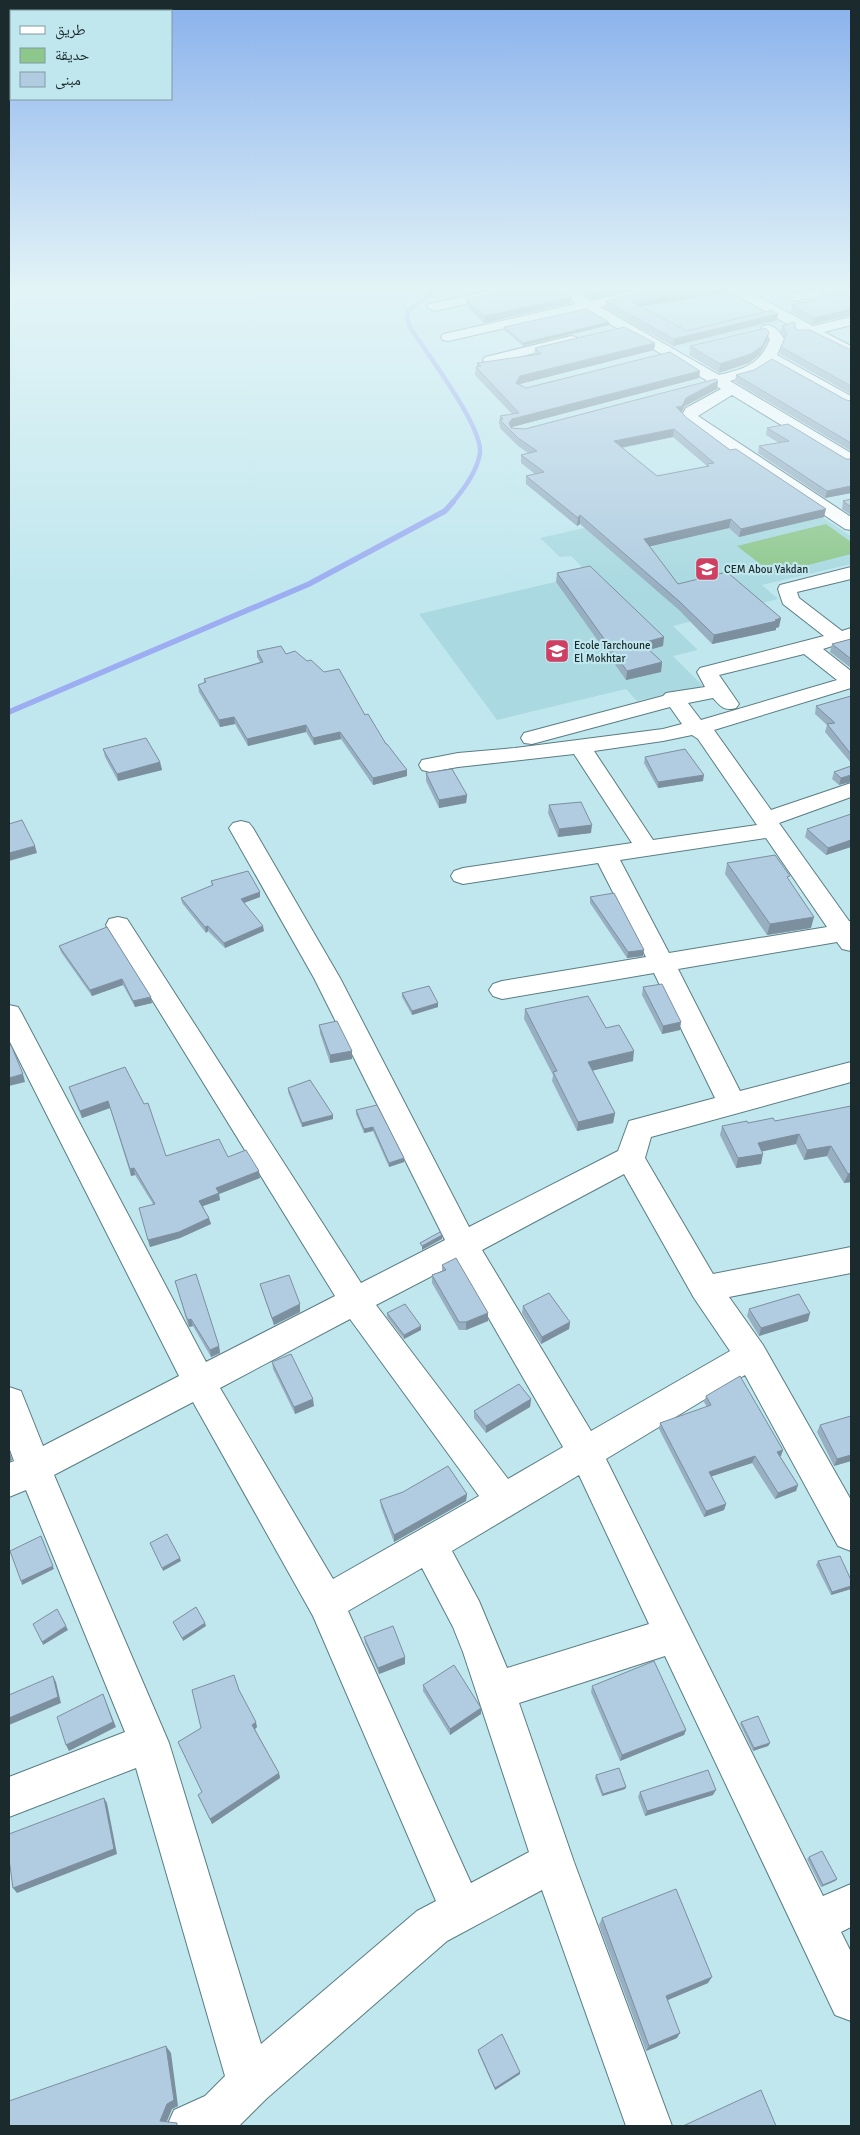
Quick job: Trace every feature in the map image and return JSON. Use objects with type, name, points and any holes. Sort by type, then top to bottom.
[{"type":"street","points":[[718,390],[692,411],[689,417],[851,525]]},
{"type":"street","points":[[734,390],[851,460]]},
{"type":"street","points":[[835,390],[851,402]]},
{"type":"street","points":[[822,506],[844,501]]},
{"type":"street","points":[[845,636],[790,600],[787,589],[851,573]]},
{"type":"street","points":[[739,716],[718,691],[707,672],[845,636]]},
{"type":"street","points":[[808,647],[851,681]]},
{"type":"street","points":[[430,765],[580,746],[696,728],[851,681]]},
{"type":"street","points":[[458,760],[674,698],[718,691]]},
{"type":"street","points":[[502,990],[662,963],[849,935],[706,734],[696,728],[674,698]]},
{"type":"street","points":[[580,746],[647,849]]},
{"type":"street","points":[[463,876],[647,849],[769,825],[851,790]]},
{"type":"street","points":[[241,828],[327,978],[463,1245],[586,1454],[673,1635],[833,1914],[851,1999]]},
{"type":"street","points":[[605,855],[662,963],[732,1104]]},
{"type":"street","points":[[118,925],[355,1301],[503,1502]]},
{"type":"street","points":[[9,1014],[199,1382],[326,1603],[460,1910]]},
{"type":"street","points":[[21,1474],[630,1158],[639,1129],[851,1072]]},
{"type":"street","points":[[630,1158],[705,1288],[751,1355],[851,1534]]},
{"type":"street","points":[[705,1288],[851,1260]]},
{"type":"street","points":[[326,1603],[586,1454],[751,1355]]},
{"type":"street","points":[[9,1402],[21,1474],[149,1743],[250,2083]]},
{"type":"street","points":[[429,1545],[466,1614],[496,1691],[553,1862],[649,2126]]},
{"type":"street","points":[[496,1691],[673,1635]]},
{"type":"street","points":[[9,1797],[149,1743]]},
{"type":"street","points":[[190,2126],[221,2112],[250,2083],[432,1926],[553,1862]]},
{"type":"shaded area","points":[[773,485],[851,536],[851,564],[762,585],[778,599],[673,626],[698,650],[673,656],[703,686],[637,701],[626,689],[497,720],[419,614],[589,574],[571,556],[560,557],[540,538]]},
{"type":"green space","points":[[826,524],[851,542],[851,554],[773,574],[737,546]]},
{"type":"building","points":[[497,390],[627,390],[512,419],[509,423],[511,428],[525,429],[675,390],[702,390],[686,398],[682,406],[676,407],[687,418],[730,450],[736,449],[826,509],[741,529],[731,519],[644,539],[678,584],[727,572],[781,618],[775,620],[777,621],[714,635],[680,602],[580,515],[578,518],[526,476],[544,472],[521,455],[537,451],[518,438],[500,420],[503,419],[500,416],[519,413]],"holes":[[[674,429],[714,463],[707,464],[709,466],[657,476],[614,441]]]},
{"type":"building","points":[[761,390],[827,390],[851,401],[851,443]]},
{"type":"building","points":[[788,424],[846,459],[851,459],[851,486],[827,491],[759,446],[789,441],[767,428]]},
{"type":"building","points":[[851,499],[851,507],[843,501]]},
{"type":"building","points":[[590,566],[664,637],[642,643],[662,662],[627,671],[557,573]]},
{"type":"building","points":[[851,639],[851,659],[832,644]]},
{"type":"building","points":[[281,646],[286,654],[295,651],[307,661],[311,660],[324,672],[339,669],[365,715],[368,714],[386,744],[407,770],[373,778],[340,732],[313,738],[306,725],[247,739],[234,717],[219,720],[198,685],[206,682],[204,679],[263,662],[257,651]]},
{"type":"building","points":[[851,696],[851,754],[827,724],[835,723],[816,706]]},
{"type":"building","points":[[146,738],[160,762],[117,774],[103,749]]},
{"type":"building","points":[[685,749],[704,775],[658,782],[645,757]]},
{"type":"building","points":[[851,766],[851,775],[841,778],[834,772]]},
{"type":"building","points":[[452,769],[467,795],[439,800],[426,773]]},
{"type":"building","points":[[581,802],[592,825],[559,829],[549,805]]},
{"type":"building","points":[[851,814],[851,840],[828,848],[807,829]]},
{"type":"building","points":[[22,820],[35,846],[9,853],[9,824]]},
{"type":"building","points":[[775,855],[790,876],[787,877],[814,917],[770,924],[727,863]]},
{"type":"building","points":[[248,871],[260,892],[241,899],[263,926],[224,943],[208,926],[205,927],[181,898],[213,885],[211,881]]},
{"type":"building","points":[[614,893],[644,950],[628,952],[590,897]]},
{"type":"building","points":[[107,927],[151,997],[133,1001],[122,979],[90,990],[59,946]]},
{"type":"building","points":[[662,984],[681,1022],[663,1026],[643,987]]},
{"type":"building","points":[[429,986],[438,1003],[412,1011],[402,993]]},
{"type":"building","points":[[588,996],[606,1028],[619,1025],[634,1051],[588,1062],[615,1113],[578,1122],[553,1072],[557,1071],[525,1009]]},
{"type":"building","points":[[337,1021],[352,1051],[330,1055],[319,1025]]},
{"type":"building","points":[[11,1045],[23,1074],[9,1078],[9,1046]]},
{"type":"building","points":[[125,1067],[144,1104],[148,1103],[166,1156],[219,1139],[228,1157],[246,1150],[259,1171],[216,1188],[219,1193],[199,1201],[209,1218],[179,1232],[148,1240],[139,1208],[155,1204],[134,1168],[130,1169],[108,1101],[80,1111],[69,1087]]},
{"type":"building","points":[[310,1080],[333,1115],[302,1123],[288,1088]]},
{"type":"building","points":[[377,1105],[404,1158],[389,1163],[373,1127],[364,1129],[356,1110]]},
{"type":"building","points":[[851,1106],[851,1173],[848,1174],[831,1146],[807,1150],[799,1134],[758,1143],[763,1154],[738,1158],[722,1126],[773,1118],[775,1121]]},
{"type":"building","points":[[440,1232],[442,1235],[422,1246],[420,1243]]},
{"type":"building","points":[[456,1258],[488,1313],[466,1322],[459,1322],[432,1275],[446,1270],[442,1265]]},
{"type":"building","points":[[196,1274],[219,1346],[210,1350],[191,1319],[188,1320],[175,1281]]},
{"type":"building","points":[[289,1275],[300,1304],[272,1318],[260,1284]]},
{"type":"building","points":[[549,1293],[570,1322],[542,1337],[523,1306]]},
{"type":"building","points":[[799,1294],[810,1313],[761,1328],[749,1309]]},
{"type":"building","points":[[405,1304],[421,1326],[404,1335],[387,1313]]},
{"type":"building","points":[[291,1354],[313,1399],[294,1407],[272,1362]]},
{"type":"building","points":[[740,1376],[783,1450],[777,1452],[798,1485],[778,1493],[755,1456],[709,1472],[726,1504],[706,1511],[660,1423],[711,1405],[706,1396]]},
{"type":"building","points":[[519,1384],[531,1399],[486,1426],[474,1411]]},
{"type":"building","points":[[851,1416],[851,1455],[837,1459],[820,1425]]},
{"type":"building","points":[[448,1466],[467,1494],[394,1535],[380,1500],[403,1492]]},
{"type":"building","points":[[167,1534],[180,1558],[162,1568],[150,1543]]},
{"type":"building","points":[[41,1536],[53,1566],[21,1581],[10,1551]]},
{"type":"building","points":[[840,1556],[851,1580],[851,1586],[832,1592],[818,1561]]},
{"type":"building","points":[[196,1607],[205,1623],[182,1638],[173,1622]]},
{"type":"building","points":[[57,1609],[66,1626],[42,1642],[33,1624]]},
{"type":"building","points":[[393,1626],[405,1657],[378,1668],[364,1637]]},
{"type":"building","points":[[654,1661],[686,1730],[622,1755],[592,1686]]},
{"type":"building","points":[[454,1665],[481,1708],[450,1729],[423,1685]]},
{"type":"building","points":[[234,1675],[239,1690],[256,1722],[252,1725],[279,1773],[210,1819],[198,1795],[202,1792],[178,1742],[201,1728],[192,1690]]},
{"type":"building","points":[[53,1676],[58,1697],[9,1718],[9,1695]]},
{"type":"building","points":[[103,1694],[113,1722],[66,1745],[57,1717]]},
{"type":"building","points":[[758,1716],[770,1743],[754,1748],[741,1722]]},
{"type":"building","points":[[619,1768],[626,1787],[603,1794],[596,1775]]},
{"type":"building","points":[[708,1770],[716,1790],[647,1811],[640,1792]]},
{"type":"building","points":[[104,1798],[114,1849],[13,1888],[9,1859],[9,1834]]},
{"type":"building","points":[[822,1851],[837,1879],[823,1885],[809,1857]]},
{"type":"building","points":[[676,1889],[712,1977],[666,1996],[680,2033],[649,2046],[602,1918]]},
{"type":"building","points":[[502,2034],[520,2072],[495,2088],[478,2050]]},
{"type":"building","points":[[166,2046],[174,2100],[167,2104],[160,2121],[177,2123],[177,2126],[9,2126],[9,2101]]},
{"type":"building","points":[[761,2090],[776,2126],[683,2126]]},
{"type":"waterway","points":[[452,390],[473,426],[479,441],[480,453],[473,473],[452,503]]},
{"type":"waterway","points":[[9,712],[309,584],[445,511],[453,502]]},
{"type":"place","name":"CEM Abou Yakdan","points":[[707,569]]},
{"type":"place","name":"Ecole Tarchoune El Mokhtar","points":[[557,651]]}]
